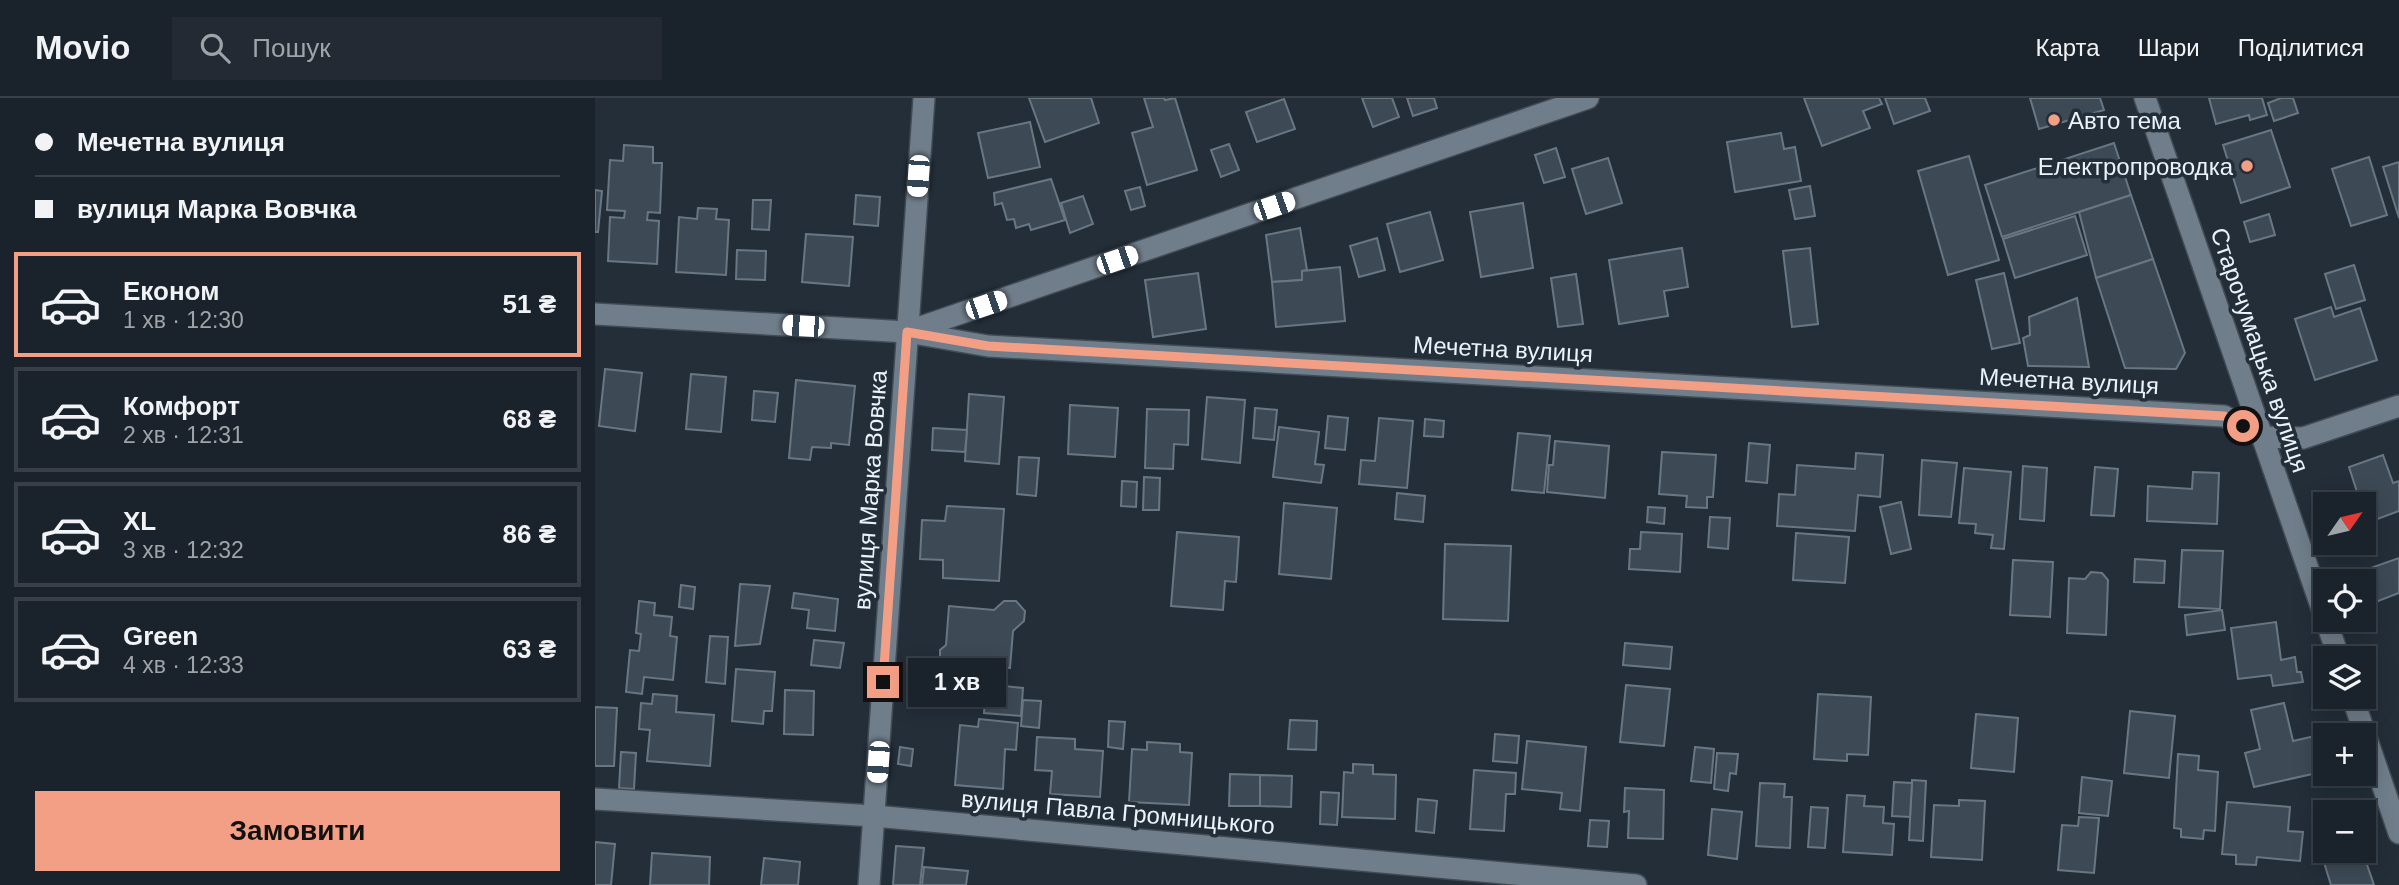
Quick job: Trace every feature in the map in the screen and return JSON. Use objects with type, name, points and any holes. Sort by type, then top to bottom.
[{"type":"street","name":"вулиця Марка Вовчка","points":[[869,885],[924,98]]},
{"type":"street","points":[[907,332],[1588,98]]},
{"type":"street","name":"Старочумацька вулиця","points":[[2145,98],[2335,646]]},
{"type":"street","name":"Мечетна вулиця","points":[[595,314],[907,332],[988,346],[2224,416],[2263,437],[2303,438],[2399,406]]},
{"type":"street","points":[[2356,709],[2399,833]]},
{"type":"street","name":"вулиця Павла Громницького","points":[[595,799],[874,816],[1636,885]]},
{"type":"building","points":[[1029,98],[1091,98],[1099,123],[1045,142]]},
{"type":"building","points":[[1144,98],[1175,98],[1197,170],[1147,185],[1132,133],[1153,127]]},
{"type":"building","points":[[1362,98],[1392,98],[1399,117],[1373,127]]},
{"type":"building","points":[[1407,98],[1434,98],[1437,108],[1413,116]]},
{"type":"building","points":[[1804,98],[1879,98],[1882,104],[1863,111],[1870,128],[1822,146]]},
{"type":"building","points":[[1885,98],[1925,98],[1930,111],[1894,124]]},
{"type":"building","name":"Авто тема","points":[[2030,98],[2100,98],[2104,110],[2039,129]]},
{"type":"building","points":[[2209,98],[2262,98],[2267,115],[2250,120],[2249,115],[2216,124]]},
{"type":"building","points":[[2281,98],[2293,98],[2298,113],[2274,121],[2268,103]]},
{"type":"building","points":[[1284,99],[1295,129],[1257,142],[1246,112]]},
{"type":"building","points":[[1030,122],[1040,167],[988,178],[978,133]]},
{"type":"building","points":[[2271,130],[2290,187],[2241,203],[2223,145]]},
{"type":"building","points":[[1781,133],[1784,149],[1795,147],[1801,181],[1735,192],[1727,142]]},
{"type":"building","points":[[2114,143],[2131,195],[2002,237],[1985,185]]},
{"type":"building","points":[[1229,144],[1239,170],[1221,177],[1211,150]]},
{"type":"building","points":[[624,145],[653,147],[653,163],[662,163],[660,213],[648,212],[647,220],[659,221],[657,264],[608,261],[610,217],[624,218],[625,211],[607,210],[610,160],[623,161]]},
{"type":"building","points":[[1556,148],[1565,177],[1544,183],[1535,155]]},
{"type":"building","points":[[1969,156],[1999,260],[1948,275],[1918,171]]},
{"type":"building","points":[[2369,157],[2387,215],[2351,226],[2332,169]]},
{"type":"building","points":[[1608,158],[1622,203],[1586,214],[1572,169]]},
{"type":"building","points":[[2399,162],[2399,218],[2383,167]]},
{"type":"building","points":[[1051,179],[1065,220],[1031,230],[1029,224],[1016,228],[1014,219],[1007,220],[1002,203],[995,205],[994,193]]},
{"type":"building","points":[[1810,186],[1815,216],[1795,219],[1789,190]]},
{"type":"building","points":[[1140,187],[1145,206],[1131,210],[1125,191]]},
{"type":"building","points":[[595,190],[602,191],[598,232],[595,232]]},
{"type":"building","points":[[856,195],[880,197],[878,226],[854,224]]},
{"type":"building","points":[[2131,195],[2153,259],[2096,278],[2079,212]]},
{"type":"building","points":[[1083,196],[1093,224],[1070,233],[1061,203]]},
{"type":"building","points":[[753,200],[771,200],[769,230],[752,229]]},
{"type":"building","points":[[1523,203],[1533,268],[1481,277],[1470,212]]},
{"type":"building","points":[[698,208],[717,209],[716,219],[729,220],[726,275],[676,272],[679,217],[697,219]]},
{"type":"building","points":[[1430,212],[1443,260],[1400,272],[1387,224]]},
{"type":"building","points":[[2269,214],[2275,235],[2250,242],[2244,222]]},
{"type":"building","points":[[2075,216],[2087,255],[2015,278],[2003,239]]},
{"type":"building","points":[[1300,228],[1307,270],[1302,271],[1302,280],[1272,282],[1266,235]]},
{"type":"building","points":[[806,234],[853,237],[849,286],[802,282]]},
{"type":"building","points":[[1377,238],[1385,270],[1359,277],[1350,246]]},
{"type":"building","points":[[1682,248],[1688,287],[1664,291],[1668,316],[1619,324],[1609,260]]},
{"type":"building","points":[[1810,248],[1818,324],[1792,327],[1783,251]]},
{"type":"building","points":[[737,250],[766,251],[765,280],[736,279]]},
{"type":"building","points":[[2153,259],[2185,353],[2176,369],[2125,368],[2096,278]]},
{"type":"building","points":[[2354,265],[2365,300],[2336,309],[2325,274]]},
{"type":"building","points":[[1340,267],[1345,321],[1276,327],[1272,282],[1302,280],[1302,271]]},
{"type":"building","points":[[1198,273],[1206,329],[1153,337],[1145,280]]},
{"type":"building","points":[[2004,273],[2020,343],[1992,349],[1976,280]]},
{"type":"building","points":[[1576,274],[1583,324],[1558,327],[1551,278]]},
{"type":"building","points":[[2077,298],[2089,367],[2028,366],[2023,338],[2030,335],[2029,317]]},
{"type":"building","points":[[2331,307],[2334,317],[2360,308],[2377,360],[2315,380],[2295,319]]},
{"type":"building","points":[[605,369],[642,373],[635,431],[599,426]]},
{"type":"building","points":[[691,374],[726,377],[721,432],[686,429]]},
{"type":"building","points":[[796,380],[855,386],[849,445],[831,443],[831,448],[812,447],[810,460],[789,458]]},
{"type":"building","points":[[754,391],[778,393],[775,422],[752,420]]},
{"type":"building","points":[[969,394],[1004,397],[999,464],[965,461]]},
{"type":"building","points":[[1207,397],[1245,400],[1240,463],[1202,459]]},
{"type":"building","points":[[1070,405],[1118,408],[1115,457],[1068,454]]},
{"type":"building","points":[[1255,408],[1277,410],[1274,440],[1253,438]]},
{"type":"building","points":[[1147,409],[1189,410],[1188,445],[1174,444],[1173,469],[1145,468]]},
{"type":"building","points":[[1328,416],[1348,418],[1345,450],[1325,448]]},
{"type":"building","points":[[1379,418],[1413,421],[1407,488],[1359,484],[1361,460],[1375,461]]},
{"type":"building","points":[[1425,419],[1444,421],[1443,437],[1424,436]]},
{"type":"building","points":[[1279,427],[1319,432],[1315,464],[1324,465],[1321,483],[1273,477]]},
{"type":"building","points":[[933,428],[967,430],[965,452],[932,450]]},
{"type":"building","points":[[1518,433],[1550,436],[1544,493],[1512,490]]},
{"type":"building","points":[[1555,441],[1609,446],[1605,498],[1547,492],[1549,465],[1553,465]]},
{"type":"building","points":[[1749,443],[1770,445],[1767,483],[1746,481]]},
{"type":"building","points":[[1662,452],[1716,455],[1713,497],[1707,497],[1707,508],[1686,507],[1687,496],[1659,494]]},
{"type":"building","points":[[1856,453],[1883,455],[1880,497],[1858,495],[1855,531],[1777,526],[1779,494],[1795,495],[1797,465],[1855,469]]},
{"type":"building","points":[[2383,455],[2393,483],[2399,481],[2399,511],[2377,519],[2377,492],[2357,492],[2349,467]]},
{"type":"building","points":[[1019,457],[1039,458],[1036,496],[1017,494]]},
{"type":"building","points":[[1922,460],[1957,463],[1951,517],[1919,515]]},
{"type":"building","points":[[2023,466],[2047,468],[2044,521],[2020,519]]},
{"type":"building","points":[[2095,467],[2118,469],[2114,516],[2091,515]]},
{"type":"building","points":[[1964,468],[2011,472],[2004,549],[1991,548],[1993,535],[1975,533],[1976,524],[1959,523]]},
{"type":"building","points":[[2193,472],[2219,473],[2217,524],[2147,521],[2148,486],[2192,489]]},
{"type":"building","points":[[1144,477],[1160,478],[1159,510],[1143,510]]},
{"type":"building","points":[[1122,481],[1137,482],[1136,507],[1121,506]]},
{"type":"building","points":[[1397,493],[1425,496],[1423,522],[1395,519]]},
{"type":"building","points":[[1901,502],[1911,549],[1891,554],[1880,507]]},
{"type":"building","points":[[1284,503],[1337,508],[1331,579],[1279,574]]},
{"type":"building","points":[[947,506],[1004,509],[999,581],[943,578],[943,560],[920,559],[922,520],[945,521]]},
{"type":"building","points":[[1648,507],[1665,508],[1664,524],[1647,522]]},
{"type":"building","points":[[1710,517],[1730,518],[1728,549],[1708,547]]},
{"type":"building","points":[[1177,532],[1239,537],[1236,582],[1225,581],[1223,610],[1171,606]]},
{"type":"building","points":[[1641,532],[1682,534],[1680,572],[1629,569],[1630,549],[1640,549]]},
{"type":"building","points":[[1796,533],[1849,537],[1845,583],[1793,580]]},
{"type":"building","points":[[1445,544],[1511,546],[1508,621],[1443,619]]},
{"type":"building","points":[[2182,550],[2223,551],[2220,609],[2179,607]]},
{"type":"building","points":[[2399,558],[2399,593],[2376,602],[2376,569],[2368,569]]},
{"type":"building","points":[[2135,559],[2165,561],[2164,583],[2134,582]]},
{"type":"building","points":[[2013,560],[2053,562],[2050,617],[2010,615]]},
{"type":"building","points":[[2091,572],[2102,573],[2108,580],[2106,635],[2067,633],[2069,578],[2085,579]]},
{"type":"building","points":[[740,584],[770,586],[760,644],[735,646]]},
{"type":"building","points":[[681,585],[695,587],[693,609],[679,607]]},
{"type":"building","points":[[794,593],[838,599],[835,631],[807,628],[809,610],[792,608]]},
{"type":"building","points":[[639,601],[655,603],[654,615],[672,617],[670,636],[677,637],[673,680],[644,677],[642,694],[626,692],[630,650],[639,651],[641,634],[636,633]]},
{"type":"building","points":[[1004,601],[1016,601],[1025,611],[1024,621],[1013,631],[1010,668],[965,665],[959,670],[947,669],[940,661],[940,650],[946,645],[949,606],[994,610]]},
{"type":"building","points":[[2222,610],[2225,630],[2187,635],[2185,615]]},
{"type":"building","points":[[2276,622],[2281,660],[2295,657],[2297,672],[2301,672],[2303,682],[2273,686],[2271,675],[2238,679],[2231,628]]},
{"type":"building","points":[[710,636],[728,637],[725,684],[706,682]]},
{"type":"building","points":[[814,640],[844,643],[840,668],[811,665]]},
{"type":"building","points":[[1625,643],[1672,647],[1670,669],[1623,665]]},
{"type":"building","points":[[736,669],[775,672],[772,711],[764,711],[763,724],[732,721]]},
{"type":"building","points":[[986,684],[1023,688],[1021,716],[984,713]]},
{"type":"building","points":[[1626,685],[1670,689],[1664,746],[1620,742]]},
{"type":"building","points":[[785,690],[814,691],[813,735],[784,734]]},
{"type":"building","points":[[653,694],[677,696],[676,712],[714,715],[710,766],[647,761],[650,730],[639,729],[641,703],[652,704]]},
{"type":"building","points":[[1818,694],[1871,697],[1868,755],[1847,754],[1847,761],[1814,759]]},
{"type":"building","points":[[1023,700],[1041,701],[1039,728],[1021,726]]},
{"type":"building","points":[[2284,703],[2293,741],[2313,736],[2313,774],[2254,787],[2245,753],[2260,749],[2251,710]]},
{"type":"building","points":[[595,707],[617,708],[614,766],[595,766]]},
{"type":"building","points":[[2130,711],[2175,716],[2169,778],[2124,773]]},
{"type":"building","points":[[1976,714],[2018,718],[2014,772],[1971,768]]},
{"type":"building","points":[[979,719],[1018,723],[1016,750],[1005,749],[1003,789],[955,785],[960,725],[978,727]]},
{"type":"building","points":[[1290,720],[1317,721],[1316,750],[1288,749]]},
{"type":"building","points":[[1109,721],[1125,722],[1123,749],[1108,747]]},
{"type":"building","points":[[1495,734],[1519,736],[1517,763],[1493,761]]},
{"type":"building","points":[[1037,737],[1075,739],[1075,749],[1103,751],[1100,797],[1050,794],[1052,771],[1035,770]]},
{"type":"building","points":[[1527,741],[1586,747],[1580,811],[1560,809],[1562,793],[1522,789]]},
{"type":"building","points":[[1147,742],[1180,744],[1180,752],[1192,753],[1189,805],[1129,802],[1132,749],[1147,750]]},
{"type":"building","points":[[900,747],[913,749],[911,766],[898,764]]},
{"type":"building","points":[[1695,747],[1714,749],[1711,783],[1691,781]]},
{"type":"building","points":[[621,752],[636,753],[634,789],[619,788]]},
{"type":"building","points":[[1717,753],[1738,754],[1736,774],[1730,773],[1728,791],[1714,789]]},
{"type":"building","points":[[2178,754],[2199,756],[2198,770],[2218,772],[2215,831],[2204,830],[2203,839],[2181,837],[2181,829],[2174,828]]},
{"type":"building","points":[[1353,764],[1373,765],[1373,774],[1396,775],[1395,819],[1342,817],[1344,772],[1353,773]]},
{"type":"building","points":[[1474,770],[1516,773],[1515,794],[1506,794],[1504,831],[1470,829]]},
{"type":"building","points":[[1230,774],[1260,775],[1260,806],[1229,806]]},
{"type":"building","points":[[1260,775],[1292,776],[1291,807],[1260,806]]},
{"type":"building","points":[[2082,777],[2112,781],[2108,816],[2079,813]]},
{"type":"building","points":[[1912,780],[1926,781],[1923,841],[1909,840]]},
{"type":"building","points":[[1894,782],[1912,783],[1910,817],[1892,816]]},
{"type":"building","points":[[1760,783],[1785,784],[1784,797],[1792,797],[1790,848],[1756,846]]},
{"type":"building","points":[[1625,788],[1664,790],[1663,839],[1628,838],[1629,811],[1624,812]]},
{"type":"building","points":[[1321,792],[1339,793],[1337,825],[1320,824]]},
{"type":"building","points":[[1847,795],[1865,796],[1864,806],[1884,807],[1883,823],[1894,824],[1892,855],[1843,852]]},
{"type":"building","points":[[1418,799],[1437,801],[1434,833],[1416,831]]},
{"type":"building","points":[[1959,800],[1985,801],[1982,860],[1931,857],[1934,805],[1959,806]]},
{"type":"building","points":[[2227,802],[2290,807],[2288,831],[2303,832],[2300,861],[2257,857],[2256,865],[2236,864],[2236,855],[2222,854]]},
{"type":"building","points":[[1811,807],[1828,808],[1825,848],[1808,847]]},
{"type":"building","points":[[1712,809],[1742,812],[1737,859],[1708,855]]},
{"type":"building","points":[[2079,817],[2099,818],[2094,873],[2058,870],[2062,825],[2078,826]]},
{"type":"building","points":[[1590,820],[1609,821],[1607,847],[1588,846]]},
{"type":"building","points":[[595,842],[615,844],[611,885],[595,885]]},
{"type":"building","points":[[896,846],[924,848],[920,885],[893,885]]},
{"type":"building","points":[[652,853],[710,857],[709,885],[650,885]]},
{"type":"building","points":[[764,858],[800,862],[798,885],[761,885]]},
{"type":"building","points":[[2324,863],[2366,863],[2374,885],[2331,885]]},
{"type":"building","points":[[924,867],[968,871],[966,885],[922,885]]},
{"type":"place","name":"Авто тема","points":[[2054,120]]},
{"type":"place","name":"Електропроводка","points":[[2247,166]]},
{"type":"route","points":[[883,682],[907,332],[988,346],[2224,416],[2243,426]]}]
